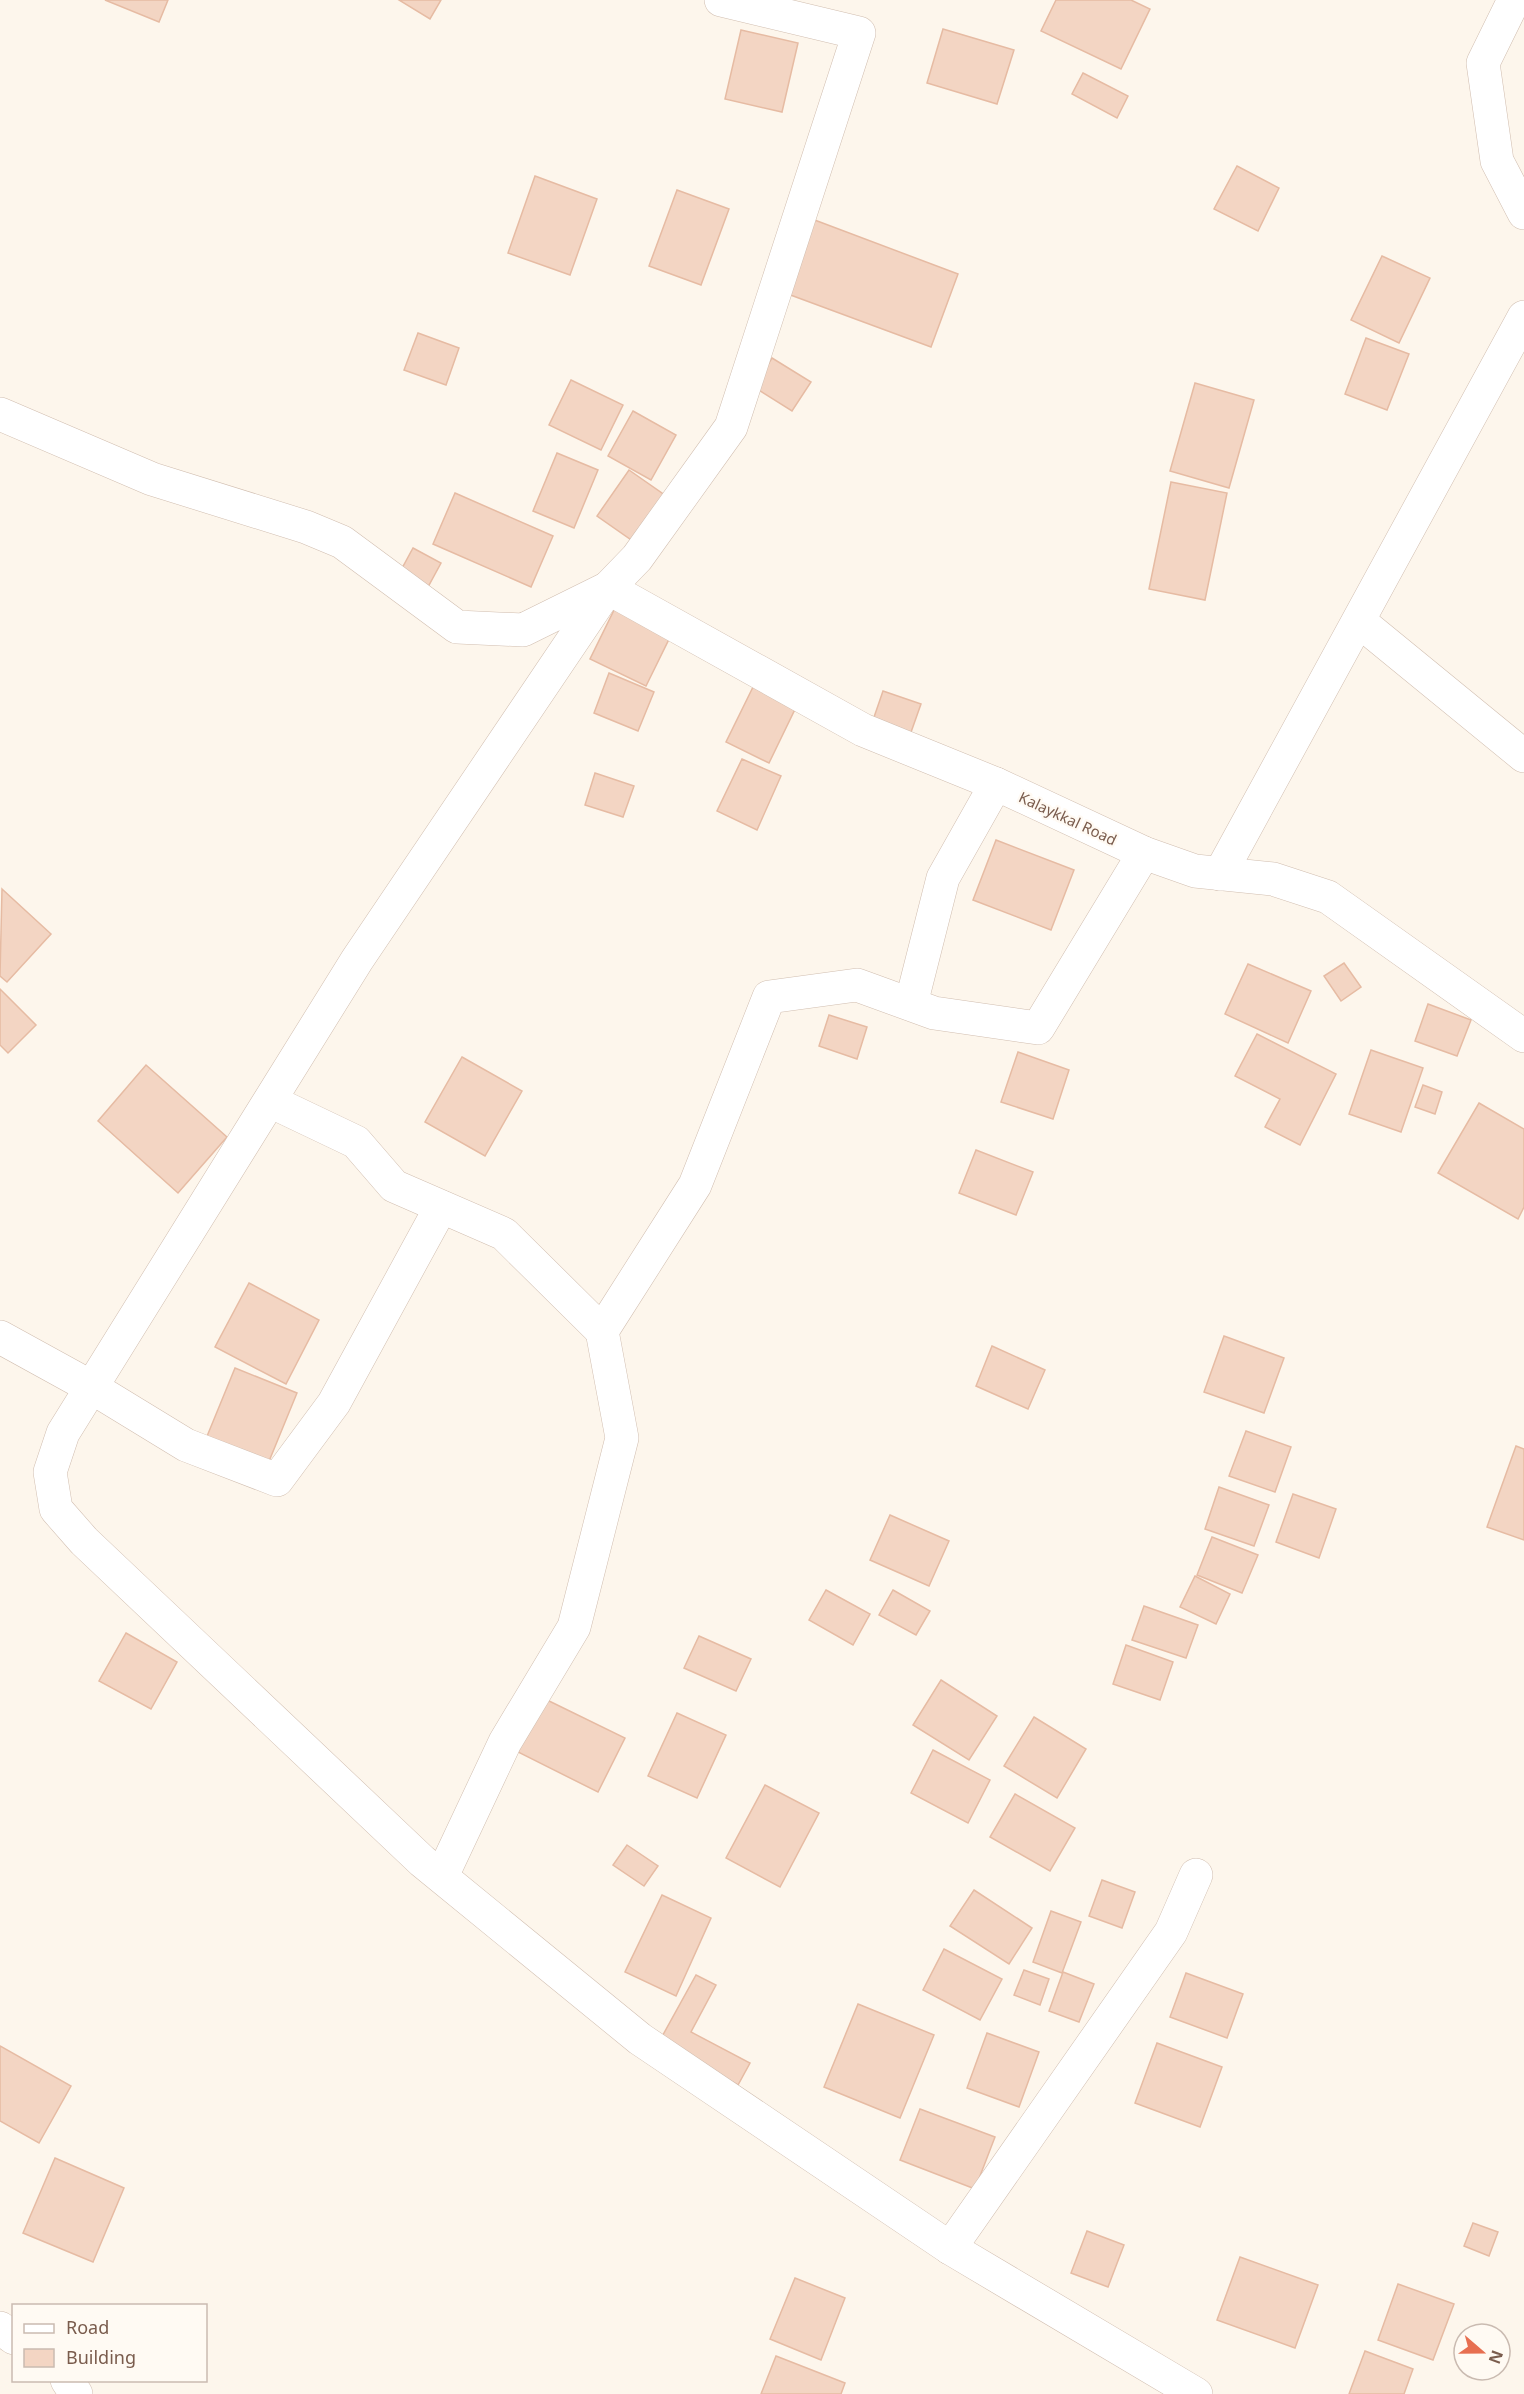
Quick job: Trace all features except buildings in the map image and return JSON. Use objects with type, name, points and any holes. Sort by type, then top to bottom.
[{"type":"street","points":[[721,0],[859,33],[731,427],[637,558],[608,588],[357,960],[63,1433],[50,1472],[56,1509],[84,1541],[422,1861],[640,2039],[950,2248],[1196,2394]]},
{"type":"street","points":[[1514,0],[1483,63],[1497,161],[1524,213]]},
{"type":"street","points":[[1220,874],[1524,317]]},
{"type":"street","points":[[0,414],[152,478],[306,527],[342,542],[457,627],[523,630],[608,588]]},
{"type":"street","name":"Kalaykkal Road","points":[[608,588],[863,730],[996,784],[1144,853],[1195,871],[1273,879],[1328,897],[1524,1036]]},
{"type":"street","points":[[1359,621],[1524,756]]},
{"type":"street","points":[[911,1004],[943,878],[996,784]]},
{"type":"street","points":[[602,1331],[695,1185],[770,997],[857,984],[934,1013],[1038,1028],[1144,853]]},
{"type":"street","points":[[270,1101],[356,1142],[394,1186],[504,1234],[602,1331],[622,1438],[574,1627],[505,1743],[442,1876]]},
{"type":"street","points":[[0,1337],[91,1387],[186,1445],[277,1480],[334,1403],[441,1207]]},
{"type":"street","points":[[950,2248],[1171,1932],[1196,1875]]}]
